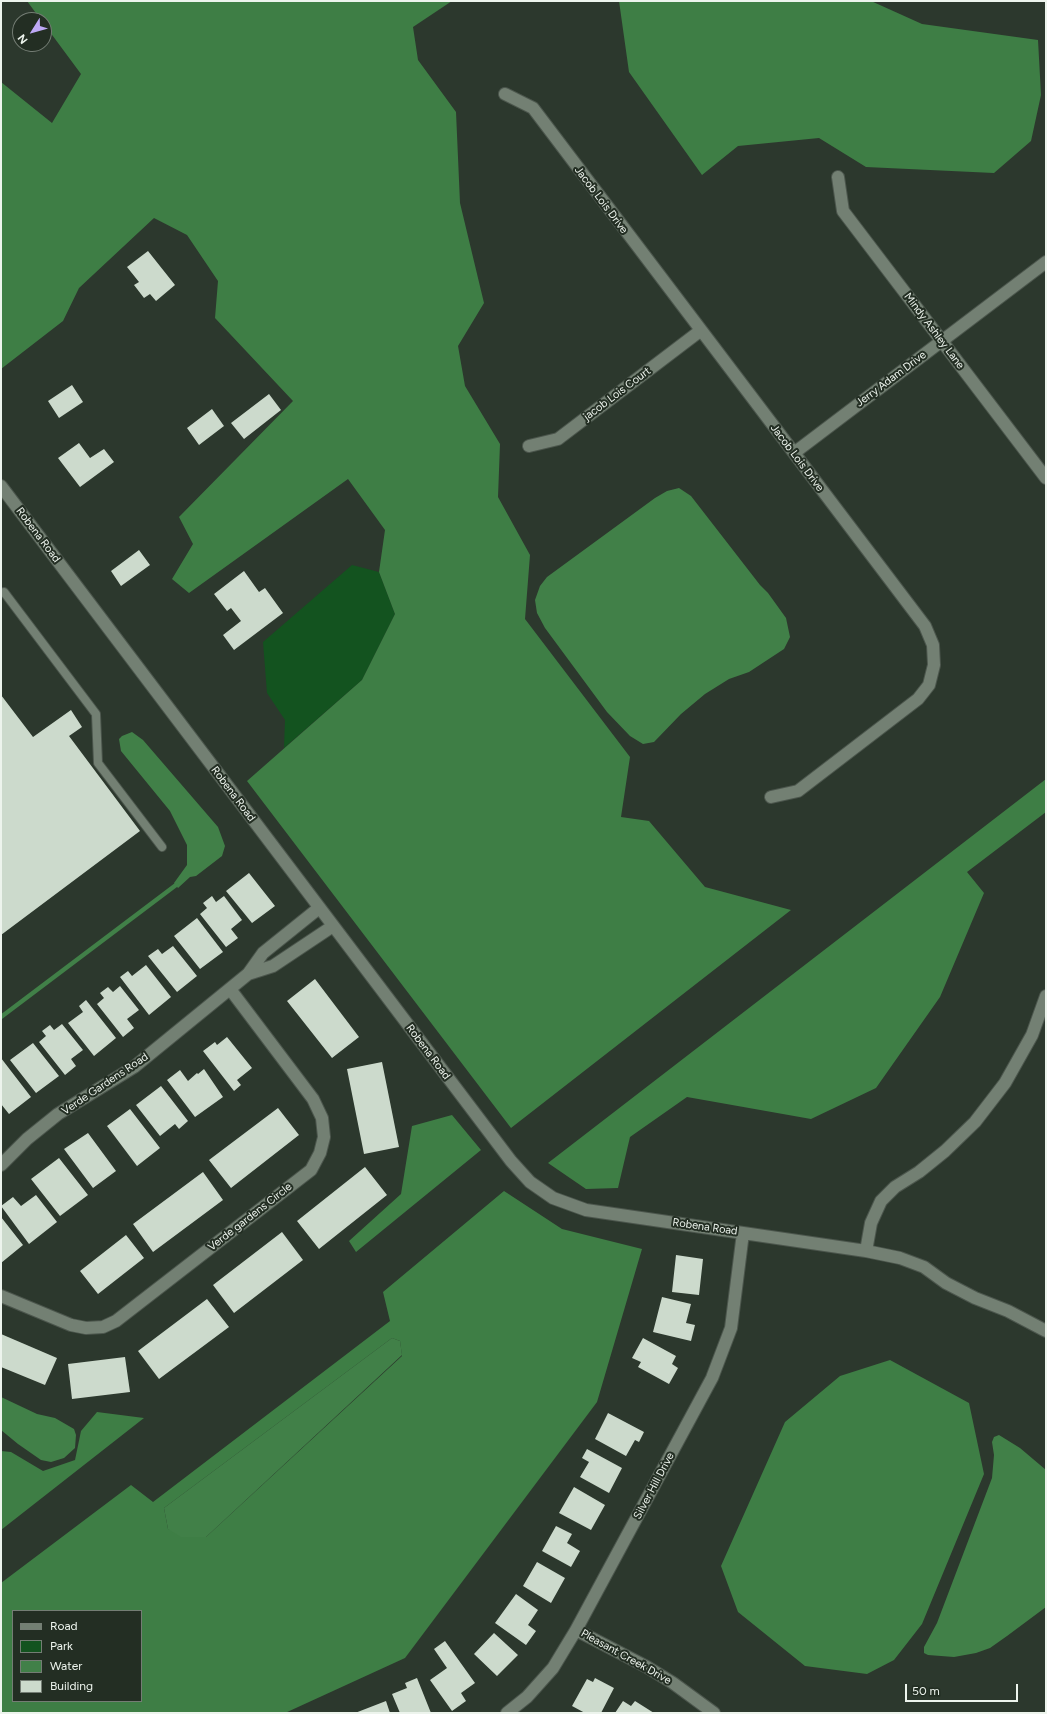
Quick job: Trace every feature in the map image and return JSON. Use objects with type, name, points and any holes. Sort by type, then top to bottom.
[{"type":"street","name":"Jacob Lois Drive","points":[[505,94],[533,108],[924,626],[933,645],[934,665],[929,685],[918,699],[798,791],[771,797]]},
{"type":"street","name":"Mindy Ashley Lane","points":[[838,177],[843,211],[1046,478]]},
{"type":"street","name":"Jerry Adam Drive","points":[[794,453],[1046,262]]},
{"type":"street","name":"jacob Lois Court","points":[[529,446],[558,439],[700,331]]},
{"type":"street","name":"Robena Road","points":[[1,486],[511,1161],[530,1182],[553,1198],[586,1210],[866,1251],[900,1258],[924,1267],[946,1283],[974,1298],[1008,1311],[1046,1331]]},
{"type":"street","name":"Verde Gardens Road","points":[[1,1165],[28,1139],[58,1114],[134,1067],[248,974],[263,953],[319,908]]},
{"type":"street","name":"Verde Gardens Road","points":[[248,974],[273,966],[333,926]]},
{"type":"street","name":"Verde gardens Circle","points":[[1,1296],[71,1325],[86,1328],[103,1327],[116,1321],[311,1170],[320,1153],[324,1137],[322,1118],[313,1099],[230,989]]},
{"type":"street","points":[[866,1251],[871,1223],[881,1201],[895,1187],[919,1172],[945,1151],[975,1122],[1005,1083],[1032,1035],[1046,996]]},
{"type":"street","name":"Silver Hill Drive","points":[[506,1713],[527,1697],[552,1668],[576,1630],[712,1378],[731,1328],[743,1233]]},
{"type":"street","name":"Pleasant Creek Drive","points":[[576,1630],[647,1667],[674,1683],[714,1713]]},
{"type":"lane","points":[[1,593],[4,592],[96,714],[98,763],[162,847]]},
{"type":"green space","points":[[352,565],[379,572],[395,614],[362,680],[284,748],[285,720],[267,693],[263,642]]},
{"type":"shaded area","points":[[27,1],[452,1],[413,27],[418,60],[456,112],[460,203],[484,303],[458,346],[465,386],[500,444],[498,497],[530,555],[525,619],[630,757],[621,817],[649,821],[705,887],[791,910],[511,1128],[247,781],[362,680],[395,614],[379,572],[385,530],[348,479],[189,593],[172,579],[193,544],[179,517],[293,401],[215,318],[218,281],[187,235],[154,218],[79,288],[63,321],[1,369],[1,82],[52,123],[81,74],[52,35],[52,12],[35,12]]},
{"type":"shaded area","points":[[619,1],[871,1],[922,24],[1038,40],[1041,95],[1031,141],[994,173],[866,167],[819,138],[738,146],[702,175],[629,72]]},
{"type":"shaded area","points":[[1046,779],[1046,812],[967,872],[984,893],[940,997],[876,1088],[811,1119],[687,1097],[630,1137],[618,1188],[586,1189],[548,1163]]},
{"type":"shaded area","points":[[452,1115],[481,1150],[356,1252],[349,1241],[401,1194],[412,1126]]},
{"type":"shaded area","points":[[504,1191],[562,1229],[642,1249],[597,1402],[405,1658],[285,1713],[1,1713],[1,1583],[131,1485],[153,1502],[390,1321],[383,1292]],"holes":[[[392,1338],[400,1341],[402,1356],[206,1537],[168,1529],[164,1508]]]},
{"type":"shaded area","points":[[890,1360],[969,1403],[984,1474],[922,1624],[894,1660],[867,1674],[805,1666],[738,1612],[721,1566],[785,1422],[840,1376]]},
{"type":"shaded area","points":[[97,1412],[144,1418],[1,1530],[1,1451],[11,1452],[43,1471],[75,1460],[81,1431]]},
{"type":"water","points":[[679,488],[691,496],[760,585],[768,593],[786,618],[790,637],[784,649],[749,672],[729,679],[705,694],[681,714],[654,742],[643,744],[630,736],[607,712],[545,628],[537,613],[535,600],[540,586],[547,577],[655,498],[667,491]]},
{"type":"water","points":[[132,732],[143,740],[218,827],[225,846],[222,856],[196,876],[190,877],[178,888],[174,883],[187,865],[187,845],[170,811],[121,751],[119,739],[122,736]]},
{"type":"water","points":[[392,1338],[400,1341],[402,1355],[206,1537],[181,1537],[168,1529],[164,1508]]},
{"type":"water","points":[[1,1397],[37,1414],[55,1418],[74,1429],[76,1435],[75,1448],[64,1458],[51,1462],[41,1460],[1,1430]]},
{"type":"water","points":[[999,1435],[1020,1448],[1046,1470],[1046,1607],[990,1648],[976,1653],[954,1657],[928,1655],[924,1653],[924,1647],[937,1623],[992,1478],[994,1455],[992,1442],[994,1437]]},
{"type":"building","points":[[148,251],[175,285],[156,301],[150,294],[144,298],[134,285],[139,282],[127,267]]},
{"type":"building","points":[[72,385],[83,402],[59,418],[48,401]]},
{"type":"building","points":[[269,394],[281,410],[244,439],[231,423]]},
{"type":"building","points":[[212,409],[224,426],[199,445],[187,428]]},
{"type":"building","points":[[79,443],[90,458],[104,449],[114,462],[80,487],[58,458]]},
{"type":"building","points":[[139,550],[150,565],[121,586],[111,571]]},
{"type":"building","points":[[244,571],[259,592],[265,588],[283,613],[234,650],[223,635],[241,621],[231,608],[227,611],[214,594]]},
{"type":"building","points":[[1,695],[33,737],[71,710],[82,727],[69,736],[140,831],[1,935]]},
{"type":"building","points":[[249,873],[275,906],[252,923],[226,891]]},
{"type":"building","points":[[212,896],[216,902],[224,896],[242,920],[231,929],[238,938],[226,947],[200,914],[207,908],[203,903]]},
{"type":"building","points":[[197,918],[223,952],[200,969],[174,936]]},
{"type":"building","points":[[173,946],[197,976],[177,992],[148,956],[158,949],[162,954]]},
{"type":"building","points":[[146,965],[171,997],[149,1015],[120,977],[128,971],[132,976]]},
{"type":"building","points":[[315,979],[359,1037],[332,1058],[287,1001]]},
{"type":"building","points":[[120,986],[139,1010],[127,1019],[134,1028],[123,1037],[97,1004],[104,998],[100,993],[108,987],[113,992]]},
{"type":"building","points":[[86,1000],[116,1038],[94,1056],[68,1023],[83,1012],[79,1006]]},
{"type":"building","points":[[62,1024],[83,1050],[71,1059],[76,1066],[65,1075],[39,1042],[46,1036],[42,1031],[50,1025],[54,1030]]},
{"type":"building","points":[[227,1037],[252,1068],[237,1080],[241,1085],[234,1091],[203,1051],[215,1042],[217,1045]]},
{"type":"building","points":[[33,1043],[59,1076],[36,1093],[10,1060]]},
{"type":"building","points":[[1,1058],[31,1097],[9,1114],[1,1104]]},
{"type":"building","points":[[382,1062],[399,1147],[364,1154],[347,1069]]},
{"type":"building","points":[[204,1069],[223,1097],[195,1117],[167,1080],[180,1070],[188,1081]]},
{"type":"building","points":[[161,1086],[188,1121],[179,1129],[175,1124],[160,1136],[136,1105]]},
{"type":"building","points":[[278,1108],[299,1135],[231,1188],[209,1160]]},
{"type":"building","points":[[130,1109],[160,1148],[137,1166],[107,1126]]},
{"type":"building","points":[[88,1133],[116,1171],[93,1188],[64,1149]]},
{"type":"building","points":[[59,1158],[88,1195],[60,1216],[31,1179]]},
{"type":"building","points":[[365,1167],[387,1195],[319,1249],[297,1221]]},
{"type":"building","points":[[203,1172],[223,1200],[153,1252],[133,1224]]},
{"type":"building","points":[[36,1195],[57,1222],[29,1244],[1,1206],[13,1197],[21,1206]]},
{"type":"building","points":[[1,1217],[23,1245],[1,1263]]},
{"type":"building","points":[[282,1232],[303,1260],[234,1313],[213,1285]]},
{"type":"building","points":[[126,1235],[144,1258],[98,1294],[80,1271]]},
{"type":"building","points":[[676,1255],[703,1259],[699,1295],[672,1292]]},
{"type":"building","points":[[662,1297],[691,1304],[686,1323],[695,1325],[691,1341],[653,1332]]},
{"type":"building","points":[[207,1299],[229,1327],[159,1379],[138,1351]]},
{"type":"building","points":[[1,1334],[57,1358],[45,1385],[1,1367]]},
{"type":"building","points":[[643,1338],[676,1356],[672,1364],[678,1368],[669,1384],[638,1367],[641,1362],[632,1358]]},
{"type":"building","points":[[125,1357],[130,1392],[72,1399],[68,1364]]},
{"type":"building","points":[[608,1413],[644,1432],[639,1442],[635,1440],[626,1456],[595,1439]]},
{"type":"building","points":[[587,1449],[622,1468],[609,1493],[580,1477],[589,1462],[582,1458]]},
{"type":"building","points":[[574,1487],[605,1505],[591,1530],[559,1513]]},
{"type":"building","points":[[556,1526],[572,1534],[567,1543],[580,1551],[571,1567],[542,1551]]},
{"type":"building","points":[[537,1562],[565,1578],[551,1603],[523,1586]]},
{"type":"building","points":[[516,1594],[538,1610],[528,1625],[536,1631],[526,1645],[495,1623]]},
{"type":"building","points":[[494,1633],[518,1655],[497,1676],[474,1654]]},
{"type":"building","points":[[445,1641],[475,1683],[461,1693],[466,1701],[452,1711],[430,1680],[447,1668],[434,1649]]},
{"type":"building","points":[[417,1678],[431,1713],[400,1713],[392,1694],[407,1688],[405,1683]]},
{"type":"building","points":[[595,1678],[614,1688],[601,1713],[585,1713],[572,1706],[587,1679],[593,1682]]},
{"type":"building","points":[[386,1701],[390,1713],[355,1713]]},
{"type":"building","points":[[623,1701],[631,1706],[635,1701],[654,1713],[615,1713]]},
{"type":"waterway","points":[[1,1017],[176,885]]}]
